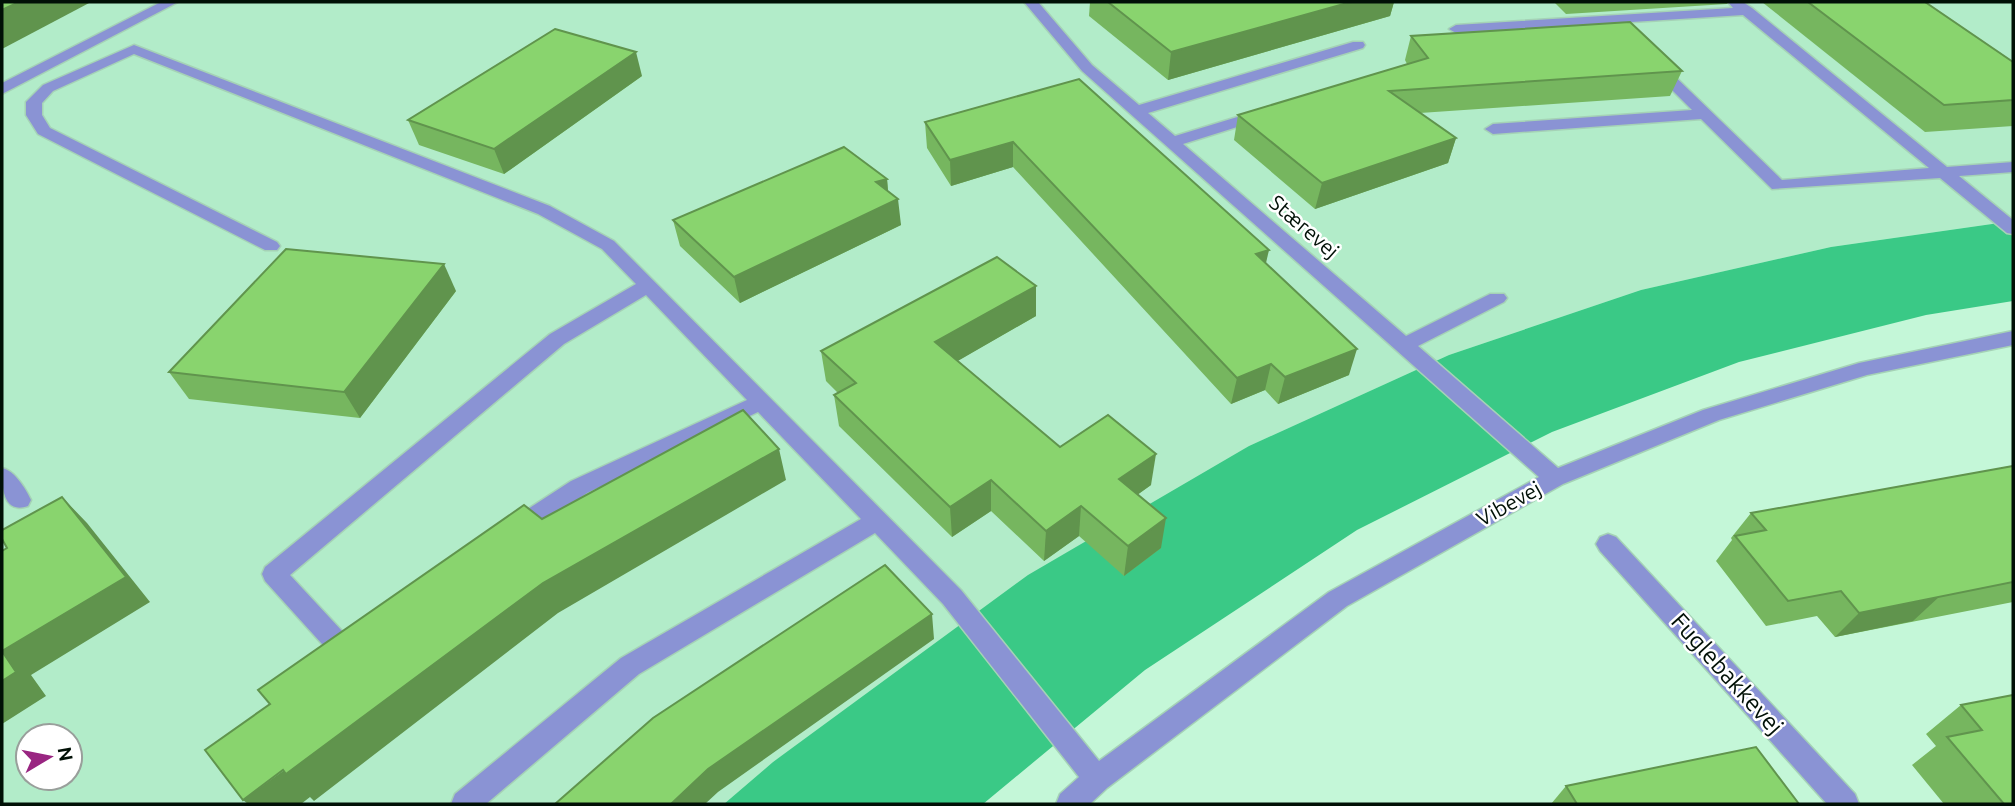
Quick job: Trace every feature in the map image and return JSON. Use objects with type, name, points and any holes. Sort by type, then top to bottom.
[{"type":"street","points":[[2,89],[171,2]]},
{"type":"street","name":"Stærevej","points":[[1031,2],[1087,68],[1555,478]]},
{"type":"street","points":[[1456,29],[1609,20],[1741,7],[2013,229]]},
{"type":"street","points":[[1609,20],[1627,38]]},
{"type":"street","points":[[1137,111],[1359,46]]},
{"type":"street","points":[[271,246],[44,131],[34,114],[34,102],[48,88],[134,49],[544,210],[608,246],[952,597],[1097,779]]},
{"type":"street","points":[[1645,56],[1778,185],[2013,167]]},
{"type":"street","points":[[1172,142],[1282,108]]},
{"type":"street","points":[[1493,128],[1705,114]]},
{"type":"street","points":[[375,624],[341,647],[274,574],[557,339],[647,286]]},
{"type":"street","points":[[1404,345],[1497,298]]},
{"type":"street","name":"Vibevej","points":[[1070,804],[1097,779],[1338,599],[1555,478],[1711,415],[1866,368],[2013,338]]},
{"type":"street","points":[[500,540],[579,487],[761,402]]},
{"type":"street","points":[[2,476],[20,500]]},
{"type":"street","points":[[465,804],[630,666],[877,520]]},
{"type":"street","name":"Fuglebakkevej","points":[[1608,544],[1845,804]]},
{"type":"shaded area","points":[[2,2],[2013,2],[2013,221],[1831,247],[1641,290],[1449,355],[1249,446],[773,762],[724,804],[2,804]]},
{"type":"green space","points":[[2013,221],[2013,301],[1926,315],[1739,362],[1552,432],[1357,530],[1145,670],[983,804],[724,804],[773,762],[1028,575],[1249,446],[1449,355],[1641,290],[1831,247]]},
{"type":"building","points":[[2,2],[19,2],[2,10]]},
{"type":"building","points":[[1108,2],[1351,2],[1171,52]]},
{"type":"building","points":[[1808,2],[1925,2],[2013,62],[2013,100],[1944,105]]},
{"type":"building","points":[[1630,22],[1682,71],[1389,91],[1456,138],[1322,183],[1238,115],[1428,58],[1411,36]]},
{"type":"building","points":[[555,29],[636,52],[494,149],[408,120]]},
{"type":"building","points":[[1079,79],[1269,250],[1256,254],[1357,349],[1285,377],[1271,364],[1237,378],[1013,142],[950,160],[925,122]]},
{"type":"building","points":[[844,147],[887,179],[876,182],[898,199],[734,277],[673,220]]},
{"type":"building","points":[[286,249],[444,264],[344,392],[169,372]]},
{"type":"building","points":[[997,257],[1036,286],[935,342],[1060,447],[1108,415],[1156,454],[1119,479],[1166,518],[1128,546],[1081,506],[1046,531],[991,480],[950,507],[834,395],[856,383],[821,351]]},
{"type":"building","points":[[743,410],[779,449],[543,583],[286,774],[283,770],[243,800],[205,750],[270,704],[258,690],[524,505],[542,519]]},
{"type":"building","points":[[2013,466],[2013,582],[1859,613],[1841,591],[1788,601],[1735,536],[1766,530],[1751,513]]},
{"type":"building","points":[[62,497],[126,577],[2,651],[2,551],[7,548],[2,539],[2,530]]},
{"type":"building","points":[[885,565],[932,614],[708,769],[671,804],[555,804],[653,718]]},
{"type":"building","points":[[2,651],[16,672],[2,681]]},
{"type":"building","points":[[2013,695],[2013,804],[2004,804],[1947,737],[1982,730],[1961,705]]},
{"type":"building","points":[[1756,747],[1799,804],[1577,804],[1566,786]]}]
